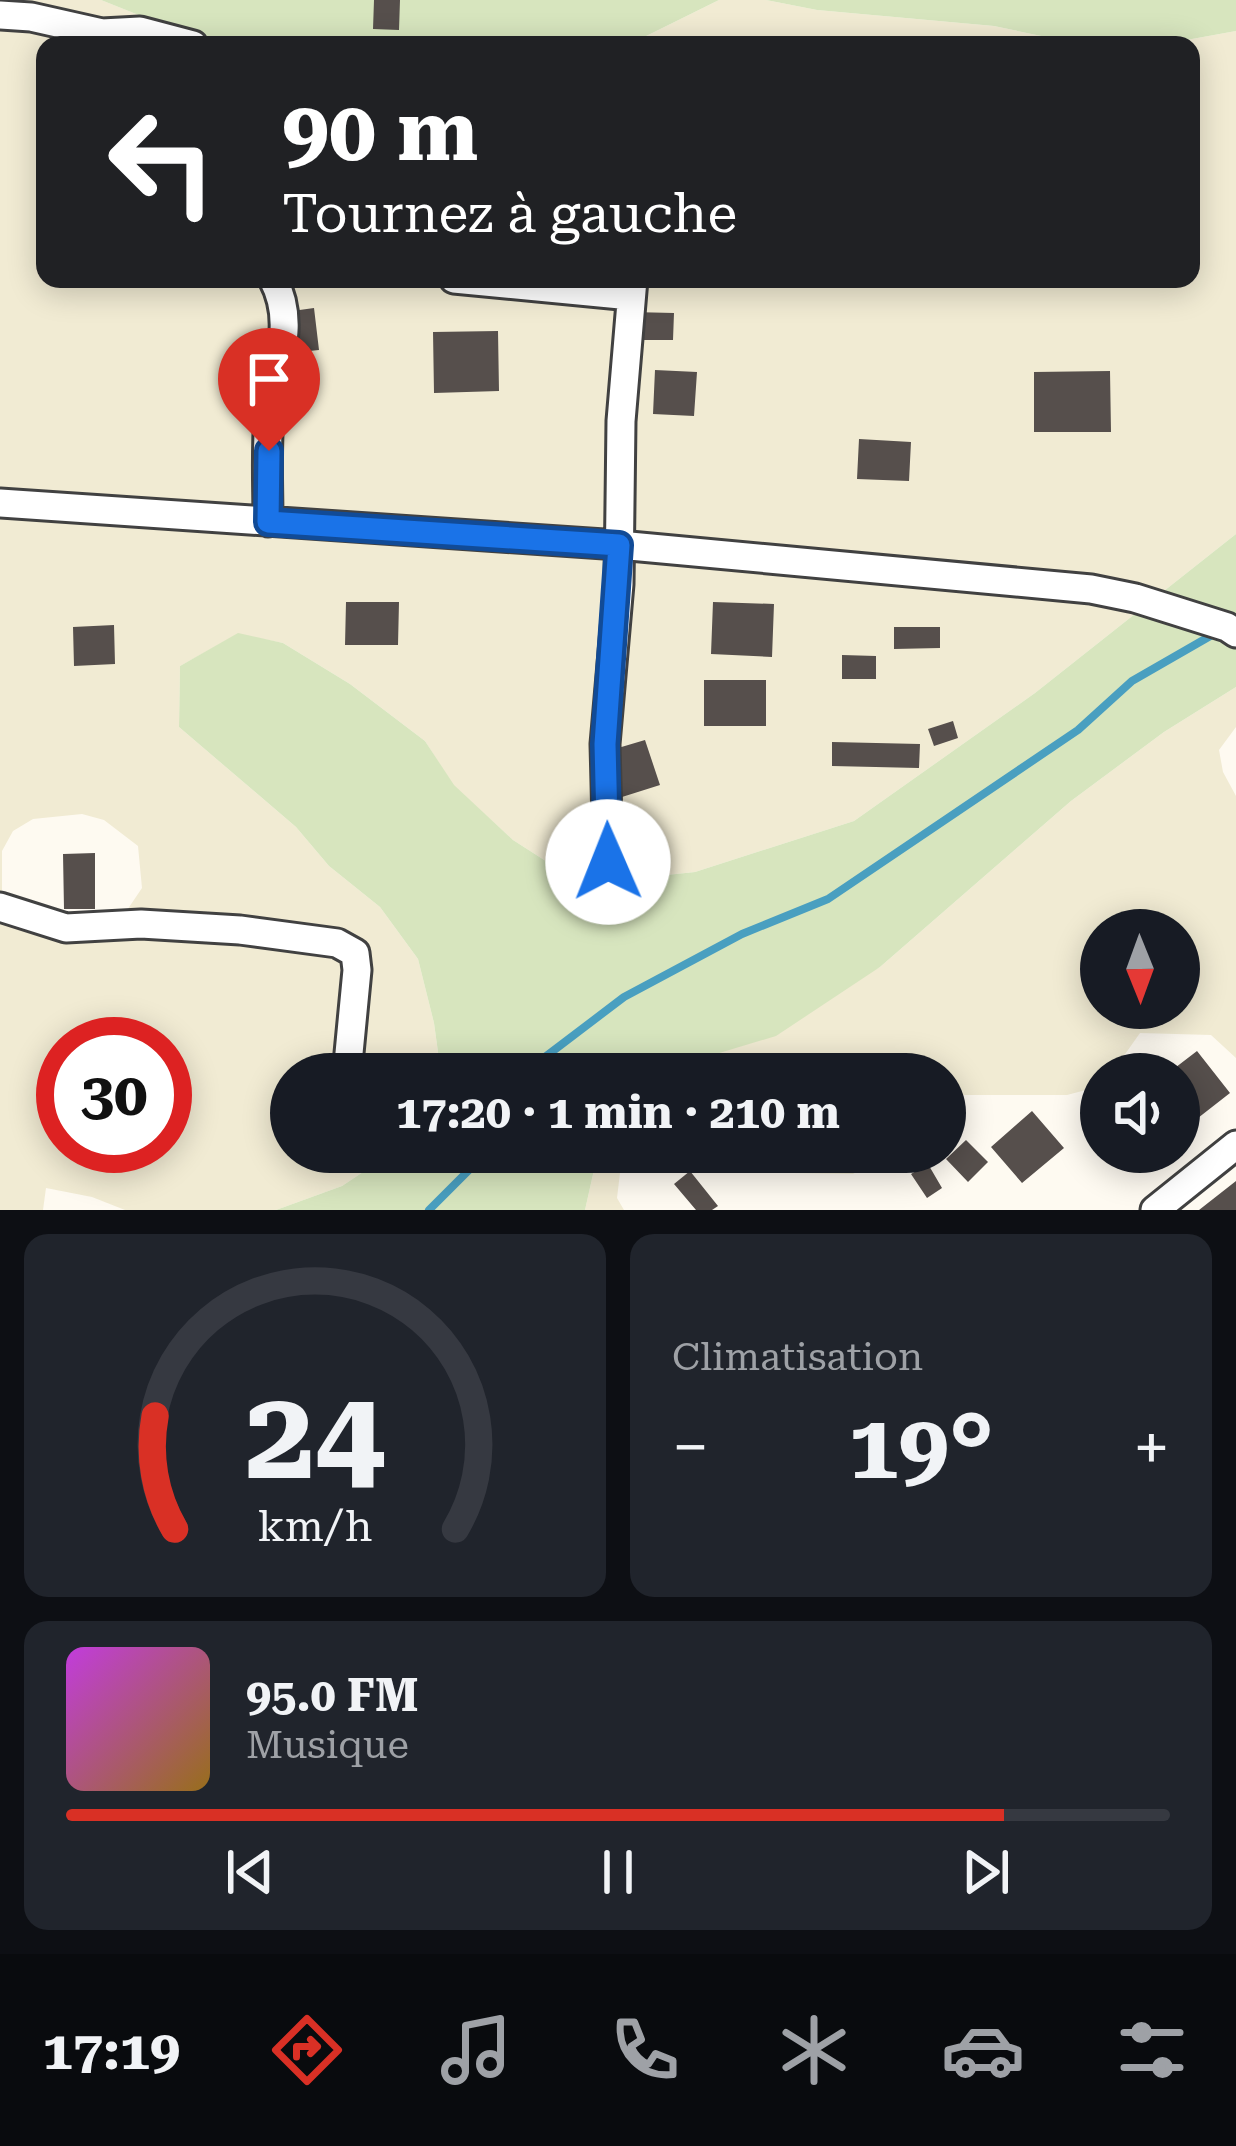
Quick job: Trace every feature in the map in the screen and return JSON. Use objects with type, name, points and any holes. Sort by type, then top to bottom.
[{"type":"street","points":[[0,15],[31,17],[92,36]]},
{"type":"street","points":[[116,36],[140,31],[159,36]]},
{"type":"street","points":[[268,522],[269,416],[286,326],[284,300],[277,288]]},
{"type":"street","points":[[609,901],[605,744],[632,288]]},
{"type":"street","points":[[0,503],[619,545],[1091,589],[1135,598],[1236,634]]},
{"type":"street","points":[[0,907],[66,928],[141,924],[337,943],[355,953],[357,970],[349,1053]]},
{"type":"street","points":[[1155,1210],[1236,1145]]},
{"type":"shaded area","points":[[0,0],[101,0],[179,36],[36,36],[36,288],[1200,288],[1200,38],[1236,31],[1236,534],[1035,693],[854,821],[695,872],[619,880],[566,874],[513,840],[453,785],[425,741],[350,684],[283,643],[238,634],[180,666],[179,727],[380,907],[418,959],[438,1053],[270,1053],[270,1173],[362,1173],[342,1186],[276,1210],[125,1210],[92,1197],[46,1188],[43,1210],[0,1210]],"holes":[[[82,814],[104,820],[138,846],[142,888],[115,928],[37,922],[2,895],[2,851],[13,831],[33,819]]]},
{"type":"shaded area","points":[[719,0],[766,0],[817,10],[994,26],[1042,36],[646,36]]},
{"type":"shaded area","points":[[1236,687],[1236,727],[1219,750],[1223,772],[1236,796],[1236,1058],[1211,1035],[1140,1033],[1126,1053],[1080,1053],[1080,1092],[966,1095],[966,1053],[708,1053],[880,967],[1071,801],[1164,732]]},
{"type":"shaded area","points":[[593,1173],[620,1173],[617,1198],[624,1210],[585,1210]]},
{"type":"green space","points":[[101,0],[719,0],[646,36],[179,36]]},
{"type":"green space","points":[[766,0],[1236,0],[1236,31],[1200,38],[1042,36],[994,26],[817,10]]},
{"type":"green space","points":[[1236,534],[1236,687],[1164,732],[1071,801],[880,967],[776,1036],[720,1053],[438,1053],[418,959],[380,907],[179,727],[180,666],[238,633],[283,643],[350,684],[425,741],[454,785],[513,840],[566,874],[619,880],[695,872],[854,821],[1035,693]]},
{"type":"green space","points":[[362,1173],[593,1173],[585,1210],[276,1210],[342,1186]]},
{"type":"building","points":[[374,0],[400,0],[399,30],[373,29]]},
{"type":"building","points":[[314,308],[319,350],[290,353],[285,312]]},
{"type":"building","points":[[632,312],[674,313],[673,340],[631,340]]},
{"type":"building","points":[[498,331],[499,391],[434,393],[433,332]]},
{"type":"building","points":[[655,370],[697,372],[694,416],[653,414]]},
{"type":"building","points":[[1110,371],[1111,432],[1034,432],[1034,372]]},
{"type":"building","points":[[859,439],[911,442],[909,481],[857,479]]},
{"type":"building","points":[[346,602],[399,602],[398,645],[345,645]]},
{"type":"building","points":[[713,602],[774,604],[772,657],[711,654]]},
{"type":"building","points":[[114,625],[115,664],[74,666],[73,627]]},
{"type":"building","points":[[894,627],[940,627],[940,648],[894,649]]},
{"type":"building","points":[[842,655],[876,656],[876,679],[842,679]]},
{"type":"building","points":[[704,680],[766,680],[766,726],[704,726]]},
{"type":"building","points":[[953,721],[958,738],[934,746],[928,729]]},
{"type":"building","points":[[645,740],[660,785],[622,797],[608,751]]},
{"type":"building","points":[[832,742],[920,744],[919,768],[832,766]]},
{"type":"building","points":[[95,853],[95,909],[64,909],[63,854]]},
{"type":"building","points":[[1200,1055],[1230,1093],[1200,1116]]},
{"type":"building","points":[[1032,1111],[1064,1148],[1022,1183],[991,1147]]},
{"type":"building","points":[[966,1140],[988,1162],[968,1182],[959,1173],[966,1173]]},
{"type":"building","points":[[692,1173],[718,1206],[696,1210],[674,1184]]},
{"type":"building","points":[[933,1173],[942,1188],[927,1198],[911,1174]]},
{"type":"building","points":[[1236,1181],[1236,1210],[1199,1210]]},
{"type":"waterway","points":[[550,1053],[624,997],[742,934],[828,899],[1078,730],[1132,681],[1219,631]]},
{"type":"waterway","points":[[429,1210],[466,1173]]},
{"type":"route","points":[[269,451],[268,522],[619,545],[605,744],[608,862]]}]
